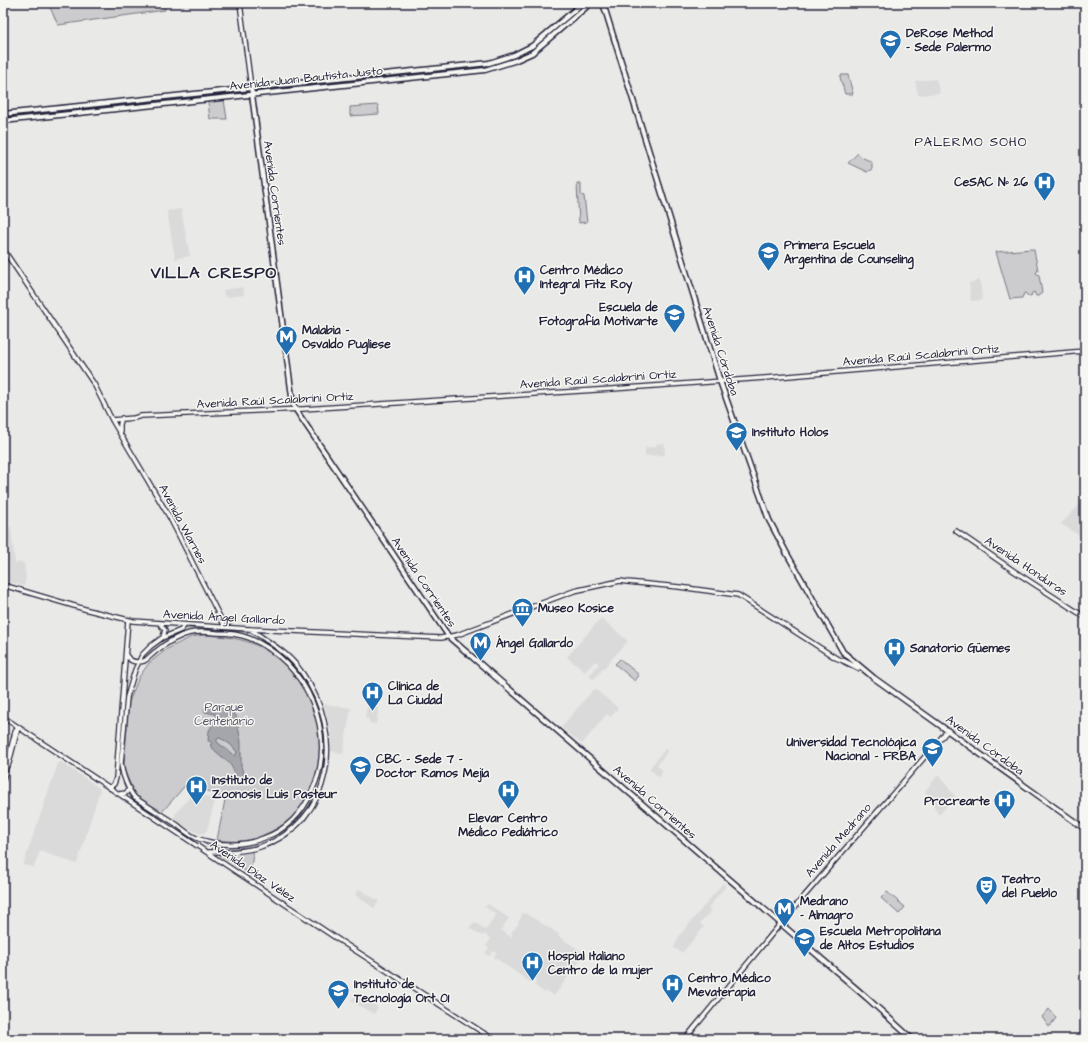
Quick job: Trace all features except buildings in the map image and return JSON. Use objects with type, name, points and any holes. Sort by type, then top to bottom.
[{"type":"main road","name":"Avenida Corrientes","points":[[240,3],[293,404],[296,410],[449,637],[877,1007],[912,1039]]},
{"type":"main road","name":"Avenida Juan Bautista Justo","points":[[3,114],[494,62],[514,55],[532,46],[583,3]]},
{"type":"main road","name":"Avenida Juan Bautista Justo","points":[[3,120],[489,69],[532,53],[591,3]]},
{"type":"main road","name":"Avenida Córdoba","points":[[603,3],[720,381],[769,520],[843,652],[874,678],[1085,829]]},
{"type":"main road","name":"Avenida Warnes","points":[[3,249],[94,384],[112,420],[181,538],[225,627]]},
{"type":"main road","name":"Avenida Raúl Scalabrini Ortiz","points":[[112,420],[141,416],[296,410],[720,381],[1085,352]]},
{"type":"main road","points":[[120,432],[122,418]]},
{"type":"main road","name":"Avenida Honduras","points":[[956,530],[1014,571],[1085,617]]},
{"type":"main road","name":"Avenida Ángel Gallardo","points":[[3,585],[128,620],[160,624],[434,638],[449,637],[574,591],[620,581],[738,595],[836,658],[844,661]]},
{"type":"main road","points":[[115,782],[128,620]]},
{"type":"main road","points":[[160,624],[163,626],[165,631],[162,638]]},
{"type":"main road","name":"Avenida Díaz Vélez","points":[[185,625],[181,630],[162,638],[148,650],[135,670],[127,697],[121,763],[122,771],[134,796],[193,836],[201,839]]},
{"type":"main road","points":[[249,629],[250,638]]},
{"type":"main road","points":[[207,852],[259,847],[289,832],[301,822],[318,797],[324,778],[328,757],[326,726],[321,708],[312,687],[289,657],[280,649],[249,629]]},
{"type":"main road","points":[[126,655],[131,661],[140,662],[147,660],[165,645],[188,633],[229,633],[250,638],[275,654],[284,662],[303,683],[314,705],[321,738],[322,756],[315,786],[304,806],[294,819],[278,832],[268,837],[249,842],[236,844],[201,839],[192,842]]},
{"type":"main road","points":[[275,654],[280,652],[280,649]]},
{"type":"main road","points":[[284,662],[286,658],[289,657]]},
{"type":"main road","name":"Avenida Córdoba","points":[[844,661],[874,678]]},
{"type":"main road","name":"Avenida Díaz Vélez","points":[[3,717],[339,940],[493,1039]]},
{"type":"main road","points":[[3,780],[18,727]]},
{"type":"main road","name":"Avenida Medrano","points":[[685,1039],[780,923],[948,730]]},
{"type":"main road","points":[[109,788],[115,782],[122,780],[128,784]]},
{"type":"main road","points":[[118,794],[126,794],[130,788]]},
{"type":"main road","points":[[145,804],[147,812]]},
{"type":"shaded area","points":[[936,79],[940,93],[918,95],[915,81]]},
{"type":"shaded area","points":[[181,209],[190,256],[175,259],[167,211]]},
{"type":"shaded area","points":[[980,280],[982,300],[971,301],[969,283]]},
{"type":"shaded area","points":[[243,287],[244,295],[225,297],[223,290]]},
{"type":"shaded area","points":[[664,443],[665,455],[645,456],[645,448],[656,447],[656,444]]},
{"type":"shaded area","points":[[1085,499],[1085,539],[1061,524]]},
{"type":"shaded area","points":[[11,527],[15,564],[20,562],[24,563],[26,578],[24,586],[3,580],[3,528]]},
{"type":"shaded area","points":[[601,618],[628,641],[593,679],[589,676],[599,664],[595,661],[585,672],[567,657]]},
{"type":"shaded area","points":[[593,690],[596,690],[618,708],[611,717],[607,714],[582,744],[562,728]]},
{"type":"shaded area","points":[[325,704],[351,708],[343,754],[330,751],[331,733]]},
{"type":"shaded area","points":[[208,705],[220,705],[230,710],[236,716],[241,742],[241,766],[244,777],[242,780],[237,778],[231,765],[210,745],[212,744],[208,741],[209,731],[216,717],[215,714],[205,712],[204,709]],"holes":[[[220,738],[230,744],[237,752],[235,756],[217,742],[217,739]]]},
{"type":"shaded area","name":"Clínica de La Ciudad","points":[[367,706],[379,708],[376,724],[369,723],[369,719],[365,718]]},
{"type":"shaded area","points":[[665,749],[668,751],[657,765],[663,771],[659,777],[649,769]]},
{"type":"shaded area","points":[[61,762],[98,787],[100,790],[77,864],[40,851],[34,867],[23,865],[58,763]]},
{"type":"shaded area","points":[[938,775],[955,796],[941,813],[938,814],[925,791]]},
{"type":"shaded area","name":"Instituto de Zoonosis Luis Pasteur","points":[[195,791],[215,801],[207,830],[200,834],[180,824],[174,817]]},
{"type":"shaded area","points":[[723,883],[726,886],[708,908],[714,912],[711,911],[700,923],[704,927],[682,953],[674,948],[679,936]]},
{"type":"shaded area","points":[[359,889],[379,901],[374,908],[355,895]]},
{"type":"shaded area","points":[[488,904],[509,918],[501,930],[511,937],[513,935],[511,933],[519,923],[518,922],[522,916],[522,913],[525,913],[559,934],[558,936],[585,954],[554,996],[546,991],[545,993],[534,985],[537,981],[534,979],[531,983],[494,957],[496,953],[493,951],[490,956],[485,953],[489,948],[486,946],[491,939],[484,934],[482,936],[469,928],[474,922],[486,930],[496,914],[485,907]]},
{"type":"shaded area","points":[[356,994],[378,1007],[374,1014],[351,1001]]},
{"type":"green space","points":[[48,3],[164,3],[165,10],[58,25]]},
{"type":"green space","points":[[841,75],[848,75],[853,94],[845,94],[840,77]]},
{"type":"green space","points":[[224,100],[227,119],[210,119],[208,102]]},
{"type":"green space","points":[[378,105],[379,114],[350,116],[350,107]]},
{"type":"green space","points":[[858,153],[872,163],[872,169],[867,172],[848,163]]},
{"type":"green space","points":[[577,184],[581,184],[581,195],[584,196],[587,222],[579,223]]},
{"type":"green space","points":[[1034,250],[1038,270],[1036,273],[1039,275],[1042,293],[1036,296],[1034,292],[1031,296],[1028,296],[1024,293],[1022,298],[1010,299],[996,252]]},
{"type":"green space","points":[[186,628],[247,632],[248,636],[232,632],[200,630],[190,632],[144,658],[152,647]]},
{"type":"green space","name":"Parque Centenario","points":[[204,635],[246,641],[272,654],[293,674],[302,686],[315,712],[319,726],[321,740],[316,776],[305,801],[286,823],[272,831],[248,840],[217,840],[225,800],[189,781],[162,812],[134,793],[125,771],[124,766],[129,702],[139,677],[149,663],[167,649],[191,637]]},
{"type":"green space","points":[[620,659],[639,675],[635,681],[615,664]]},
{"type":"green space","points":[[310,800],[312,802],[309,807],[280,835],[278,833],[296,818]]},
{"type":"green space","points":[[202,842],[233,846],[256,844],[255,846],[217,851]]},
{"type":"green space","points":[[251,851],[253,855],[249,873],[219,855],[220,853]]},
{"type":"green space","points":[[887,892],[905,907],[899,914],[881,898]]},
{"type":"green space","points":[[1049,1009],[1056,1018],[1049,1027],[1042,1017]]},
{"type":"place","name":"DeRose Method - Sede Palermo","points":[[890,60]]},
{"type":"place","name":"CeSAC Nº 26","points":[[1044,202]]},
{"type":"place","name":"Primera Escuela Argentina de Counseling","points":[[769,272]]},
{"type":"place","name":"Centro Médico Integral Fitz Roy","points":[[524,296]]},
{"type":"place","name":"Escuela de Fotografía Motivarte","points":[[674,334]]},
{"type":"place","name":"Malabia - Osvaldo Pugliese","points":[[287,356]]},
{"type":"place","name":"Instituto Holos","points":[[737,452]]},
{"type":"place","name":"Museo Kosice","points":[[522,628]]},
{"type":"place","name":"Ángel Gallardo","points":[[480,662]]},
{"type":"place","name":"Sanatorio Güemes","points":[[895,668]]},
{"type":"place","name":"Clínica de La Ciudad","points":[[372,712]]},
{"type":"place","name":"Universidad Tecnológica Nacional - FRBA","points":[[932,768]]},
{"type":"place","name":"CBC - Sede 7 - Doctor Ramos Mejía","points":[[360,786]]},
{"type":"place","name":"Instituto de Zoonosis Luis Pasteur","points":[[197,806]]},
{"type":"place","name":"Elevar Centro Médico Pediátrico","points":[[508,810]]},
{"type":"place","name":"Procrearte","points":[[1005,820]]},
{"type":"place","name":"Teatro del Pueblo","points":[[986,906]]},
{"type":"place","name":"Medrano - Almagro","points":[[784,928]]},
{"type":"place","name":"Escuela Metropolitana de Altos Estudios","points":[[805,958]]},
{"type":"place","name":"Hospial Italiano Centro de la mujer","points":[[533,982]]},
{"type":"place","name":"Centro Médico Mevaterapia","points":[[672,1004]]},
{"type":"place","name":"Instituto de Tecnología Ort 01","points":[[338,1010]]},
{"type":"district","name":"PALERMO SOHO","points":[[971,141]]},
{"type":"district","name":"VILLA CRESPO","points":[[214,272]]}]
